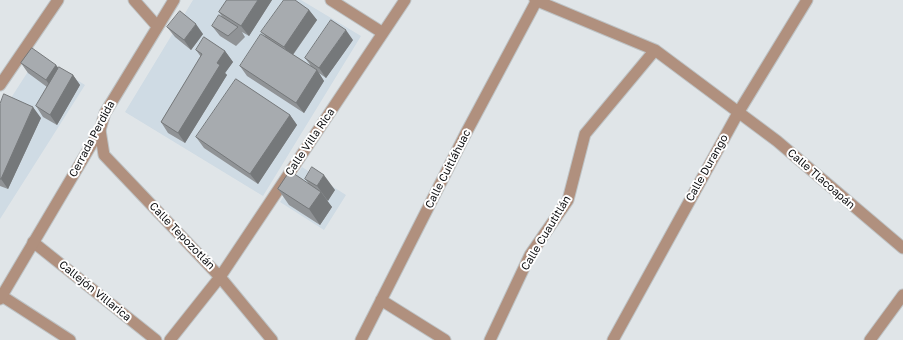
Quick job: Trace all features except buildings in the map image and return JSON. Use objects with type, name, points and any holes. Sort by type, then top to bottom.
[{"type":"street","points":[[0,86],[58,0]]},
{"type":"street","points":[[134,0],[157,26]]},
{"type":"street","name":"Cerrada Perdida","points":[[1,298],[100,130],[105,113],[174,0]]},
{"type":"street","points":[[331,0],[383,33]]},
{"type":"street","name":"Calle Villa Rica","points":[[170,340],[220,276],[405,0]]},
{"type":"street","name":"Calle Tlacoapán","points":[[536,0],[655,50],[777,141],[903,248]]},
{"type":"street","name":"Calle Cuitláhuac","points":[[361,340],[466,133],[536,0]]},
{"type":"street","name":"Calle Durango","points":[[612,340],[738,113],[808,0]]},
{"type":"street","name":"Calle Cuautitlán","points":[[490,340],[530,255],[568,200],[585,134],[655,50]]},
{"type":"street","name":"Calle Tepozotlán","points":[[100,130],[104,155],[220,276],[272,340]]},
{"type":"street","name":"Callejón Villarica","points":[[33,242],[156,340]]},
{"type":"street","points":[[870,340],[903,295]]},
{"type":"street","points":[[1,298],[70,340]]},
{"type":"street","points":[[381,300],[445,340]]},
{"type":"shaded area","points":[[193,0],[301,0],[361,36],[263,196],[125,112]]},
{"type":"shaded area","points":[[38,56],[85,85],[0,219],[0,115]]},
{"type":"shaded area","points":[[302,167],[346,195],[324,230],[280,202]]}]
